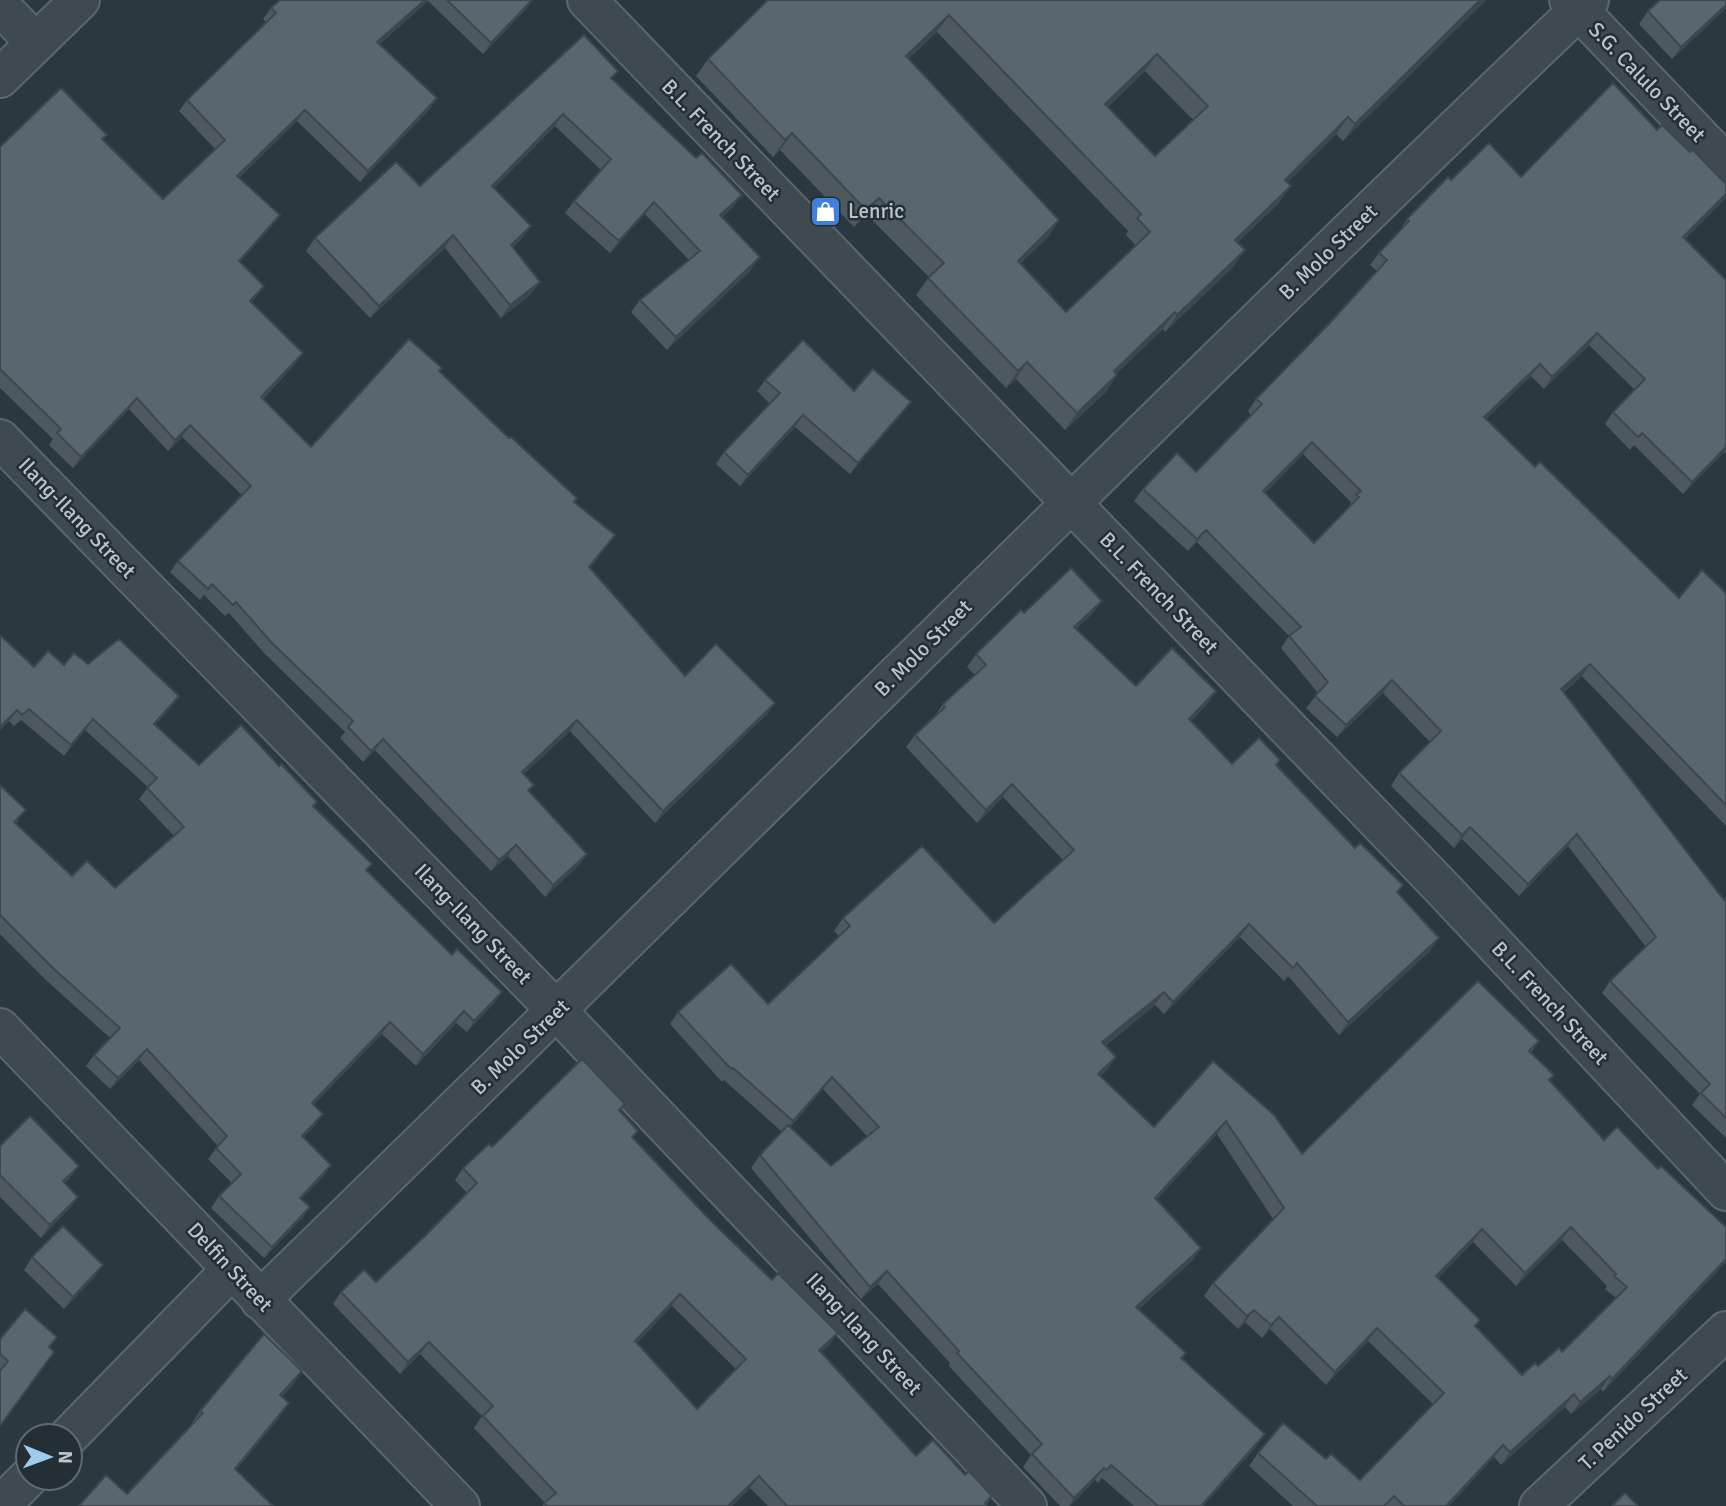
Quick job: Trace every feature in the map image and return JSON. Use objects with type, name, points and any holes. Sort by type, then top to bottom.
[{"type":"street","points":[[0,78],[80,0]]},
{"type":"street","name":"B.L. French Street","points":[[587,0],[1434,880],[1726,1191]]},
{"type":"street","name":"B. Molo Street","points":[[260,1300],[557,1011],[1578,3]]},
{"type":"street","name":"S.G. Calulo Street","points":[[1578,3],[1726,164]]},
{"type":"street","points":[[0,6],[36,43]]},
{"type":"street","name":"Ilang-Ilang Street","points":[[0,439],[557,1011],[1027,1506]]},
{"type":"street","name":"Delfin Street","points":[[6,1045],[232,1269],[442,1500]]},
{"type":"street","points":[[83,1422],[232,1269]]},
{"type":"street","name":"T. Penido Street","points":[[1539,1506],[1726,1331]]},
{"type":"street","points":[[1,1506],[14,1492]]},
{"type":"building","points":[[280,0],[425,0],[377,42],[437,98],[368,171],[305,110],[237,176],[280,215],[239,261],[264,286],[250,301],[303,353],[261,397],[311,447],[409,339],[442,368],[439,371],[509,438],[577,498],[574,502],[615,535],[589,567],[685,676],[716,644],[775,703],[663,811],[577,720],[522,772],[534,785],[528,790],[587,854],[553,885],[516,845],[499,860],[383,739],[371,751],[348,727],[353,721],[271,642],[236,602],[233,605],[212,584],[208,589],[178,561],[251,486],[190,425],[175,440],[137,398],[81,457],[57,433],[61,429],[0,369],[0,147],[61,88],[107,135],[102,139],[163,199],[225,140],[187,100],[276,13],[271,8]]},
{"type":"building","points":[[447,0],[532,0],[491,43]]},
{"type":"building","points":[[768,0],[1480,0],[1355,124],[1348,117],[1285,180],[1291,186],[1235,240],[1245,250],[1114,371],[1117,375],[1077,413],[1027,362],[1018,371],[928,278],[944,263],[879,198],[866,210],[792,133],[785,140],[708,59]],"holes":[[[949,15],[1141,214],[1137,218],[1150,232],[1066,312],[1018,261],[1059,220],[906,56]],[[1157,54],[1208,106],[1155,156],[1105,104]]]},
{"type":"building","points":[[1660,0],[1726,0],[1726,5],[1681,47],[1648,11]]},
{"type":"building","points":[[584,35],[618,71],[611,78],[696,158],[702,153],[742,195],[720,215],[760,257],[676,337],[640,300],[700,251],[654,202],[619,241],[574,201],[611,159],[563,114],[492,186],[531,226],[511,245],[540,282],[510,305],[453,235],[379,306],[315,238],[396,162],[420,186]]},
{"type":"building","points":[[1613,83],[1657,130],[1662,125],[1690,152],[1692,149],[1726,184],[1726,194],[1683,237],[1726,280],[1726,447],[1692,482],[1642,433],[1638,437],[1613,412],[1645,379],[1597,333],[1552,377],[1540,364],[1484,417],[1535,467],[1540,462],[1679,598],[1702,570],[1726,593],[1726,805],[1590,664],[1561,689],[1724,900],[1726,898],[1726,1118],[1701,1093],[1710,1084],[1610,981],[1656,937],[1577,834],[1528,884],[1470,827],[1462,835],[1399,773],[1441,731],[1392,680],[1346,725],[1315,696],[1328,682],[1289,636],[1301,627],[1206,530],[1197,539],[1143,489],[1177,453],[1196,472],[1262,404],[1256,399],[1387,260],[1379,253],[1409,221],[1407,219],[1448,177],[1451,180],[1489,143],[1521,177]],"holes":[[[1312,442],[1361,491],[1356,495],[1359,497],[1314,543],[1263,491]]]},
{"type":"building","points":[[803,340],[854,391],[873,369],[911,402],[858,463],[803,415],[748,475],[724,452],[780,393],[765,380]]},
{"type":"building","points":[[1071,568],[1102,601],[1074,627],[1136,686],[1172,648],[1216,691],[1189,719],[1232,764],[1259,738],[1280,760],[1276,765],[1355,848],[1360,843],[1403,885],[1397,892],[1439,938],[1348,1022],[1297,963],[1293,968],[1249,924],[1173,1002],[1164,992],[1102,1042],[1116,1057],[1098,1074],[1154,1127],[1213,1061],[1274,1115],[1302,1154],[1478,981],[1539,1041],[1529,1051],[1554,1075],[1549,1080],[1604,1140],[1617,1127],[1658,1169],[1661,1166],[1726,1227],[1726,1259],[1612,1379],[1610,1376],[1580,1402],[1574,1394],[1510,1452],[1503,1445],[1446,1506],[1404,1506],[1394,1496],[1384,1506],[1317,1506],[1258,1453],[1283,1423],[1326,1459],[1331,1454],[1360,1480],[1444,1393],[1377,1328],[1335,1372],[1279,1317],[1271,1325],[1254,1310],[1247,1316],[1213,1283],[1284,1208],[1226,1121],[1155,1198],[1201,1248],[1136,1307],[1186,1353],[1181,1358],[1265,1434],[1201,1506],[1158,1506],[1111,1465],[1107,1470],[1104,1468],[1074,1498],[1032,1454],[1042,1444],[957,1353],[959,1351],[887,1271],[870,1287],[760,1155],[788,1125],[831,1166],[879,1127],[832,1077],[793,1121],[731,1069],[678,1012],[731,964],[768,1004],[850,926],[843,918],[922,846],[994,923],[1074,850],[1012,784],[986,810],[915,735],[945,707],[943,704],[986,665],[976,654],[1021,610],[1024,613]],"holes":[[[1571,1227],[1616,1274],[1614,1276],[1627,1287],[1562,1352],[1559,1348],[1538,1366],[1535,1363],[1522,1375],[1475,1326],[1480,1320],[1436,1276],[1482,1229],[1525,1273]]]},
{"type":"building","points":[[0,635],[34,667],[48,651],[64,665],[74,653],[88,664],[119,639],[179,696],[154,724],[199,765],[241,725],[317,802],[313,806],[372,864],[366,870],[452,955],[457,949],[502,992],[474,1021],[464,1011],[423,1054],[390,1022],[312,1103],[323,1114],[302,1136],[331,1165],[300,1198],[310,1207],[272,1247],[219,1196],[241,1174],[216,1148],[227,1136],[147,1049],[118,1078],[94,1055],[120,1028],[55,970],[0,915],[0,785],[26,810],[14,822],[72,876],[87,861],[115,888],[184,827],[147,788],[157,778],[93,719],[71,745],[29,709],[22,715],[17,710],[0,727]]},
{"type":"building","points":[[582,1059],[625,1104],[619,1110],[638,1131],[632,1137],[711,1221],[772,1280],[778,1273],[838,1333],[819,1350],[916,1456],[933,1440],[965,1475],[969,1471],[992,1496],[985,1503],[987,1506],[787,1506],[759,1476],[728,1506],[547,1506],[544,1503],[556,1493],[483,1416],[493,1406],[429,1342],[408,1362],[341,1292],[364,1270],[376,1282],[425,1236],[477,1183],[463,1168],[489,1144],[492,1147]],"holes":[[[680,1294],[746,1359],[697,1409],[635,1341]]]},
{"type":"building","points":[[30,1116],[79,1166],[63,1181],[78,1197],[50,1225],[0,1175],[0,1146]]},
{"type":"building","points":[[63,1226],[103,1265],[73,1297],[32,1257]]},
{"type":"building","points":[[25,1309],[57,1337],[49,1347],[54,1352],[0,1426],[0,1371],[8,1361],[0,1354],[0,1339]]},
{"type":"building","points":[[264,1334],[302,1371],[280,1395],[289,1403],[235,1469],[273,1506],[79,1506],[106,1475],[127,1494],[203,1413],[200,1411]]},
{"type":"building","points":[[1625,1493],[1638,1506],[1612,1506]]},
{"type":"place","name":"Lenric","points":[[825,211]]}]
